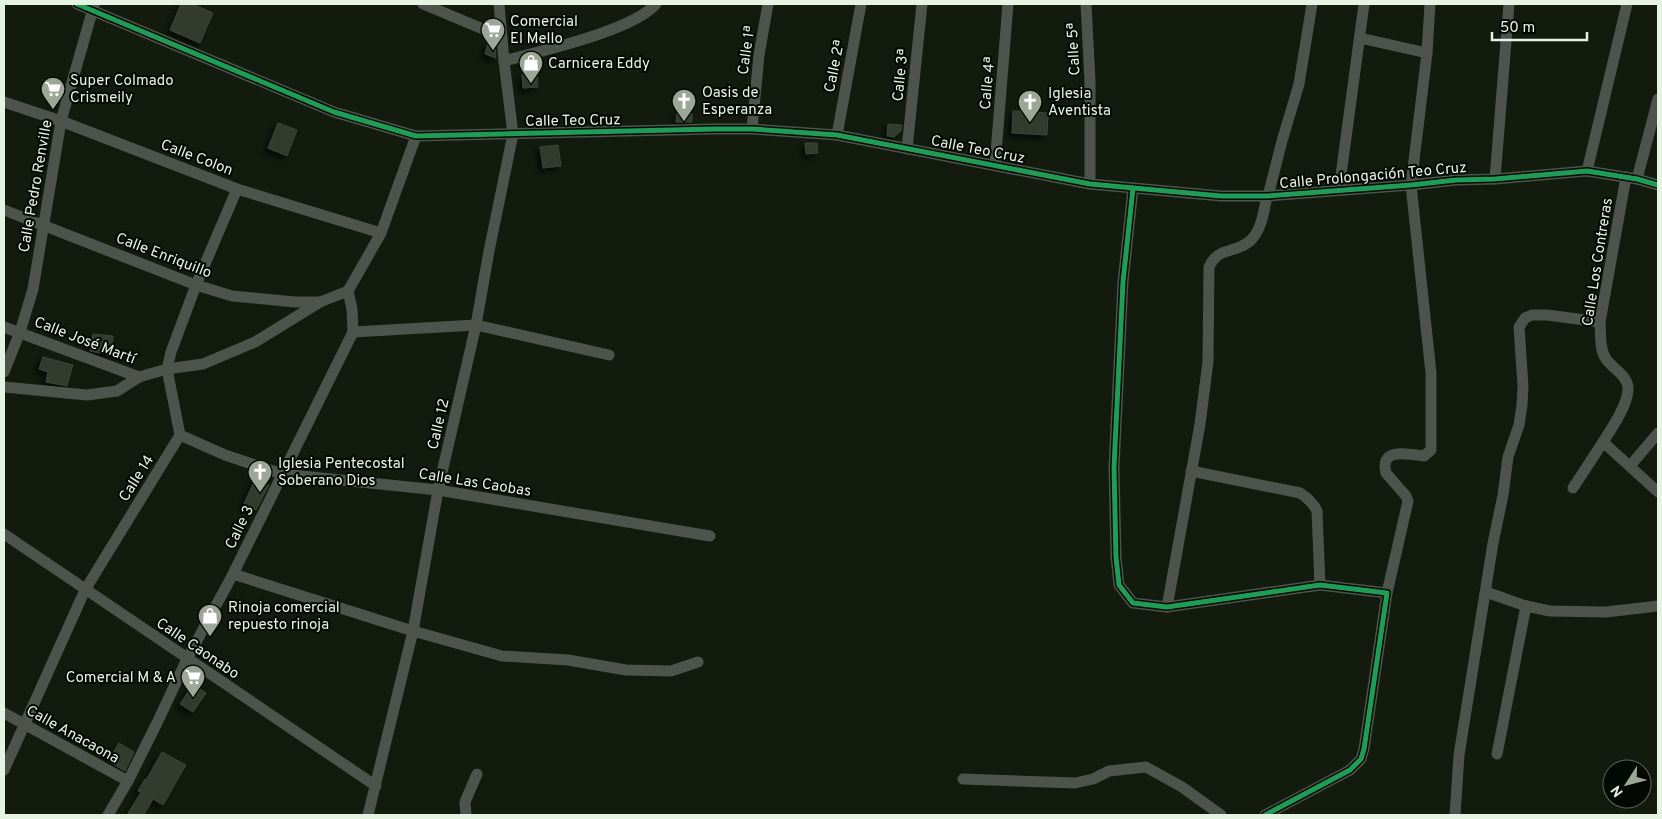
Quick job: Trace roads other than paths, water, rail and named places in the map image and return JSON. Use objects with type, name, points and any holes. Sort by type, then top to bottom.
[{"type":"street","name":"Calle Teo Cruz","points":[[77,4],[94,8],[334,112],[416,136],[752,129],[837,135],[1090,184]]},
{"type":"street","points":[[423,4],[502,37]]},
{"type":"street","name":"Calle 12","points":[[368,815],[413,630],[438,490],[476,325],[488,251],[513,134],[499,4]]},
{"type":"street","points":[[504,61],[607,31],[639,17],[656,4]]},
{"type":"street","name":"Calle 1ª","points":[[752,129],[759,55],[768,4]]},
{"type":"street","name":"Calle 2ª","points":[[837,135],[861,4]]},
{"type":"street","name":"Calle 3ª","points":[[908,149],[922,4]]},
{"type":"street","name":"Calle 4ª","points":[[995,165],[1008,4]]},
{"type":"street","name":"Calle 5ª","points":[[1086,4],[1090,81],[1090,184]]},
{"type":"street","points":[[1167,607],[1200,424],[1208,362],[1209,268],[1212,260],[1217,255],[1241,247],[1250,241],[1257,232],[1299,84],[1312,4]]},
{"type":"street","points":[[1339,190],[1364,4]]},
{"type":"street","points":[[1265,815],[1350,770],[1361,759],[1386,593],[1408,502],[1406,496],[1386,473],[1386,461],[1392,455],[1398,453],[1424,456],[1430,450],[1431,373],[1411,185],[1430,4]]},
{"type":"street","points":[[1495,179],[1509,4]]},
{"type":"street","points":[[1587,171],[1627,4]]},
{"type":"street","name":"Calle Pedro Renville","points":[[4,372],[20,332],[33,289],[61,121],[94,8]]},
{"type":"street","points":[[1360,38],[1426,53]]},
{"type":"street","name":"Calle Los Contreras","points":[[1604,442],[1625,401],[1629,388],[1623,375],[1606,359],[1601,342],[1600,322],[1631,178],[1658,98]]},
{"type":"street","name":"Calle Colon","points":[[4,102],[61,121],[237,189],[381,233]]},
{"type":"street","points":[[348,291],[381,233],[416,136]]},
{"type":"street","name":"Calle Prolongación Teo Cruz","points":[[1090,184],[1221,196],[1267,196],[1587,171],[1631,178],[1658,185]]},
{"type":"street","points":[[1133,188],[1123,282],[1114,467],[1116,557],[1119,584],[1134,603],[1167,607],[1320,585],[1386,593]]},
{"type":"street","points":[[180,436],[167,369],[171,352],[196,284],[237,189]]},
{"type":"street","name":"Calle Enriquillo","points":[[4,210],[232,296],[295,302],[320,302]]},
{"type":"street","name":"Calle José Martí","points":[[4,327],[139,377],[167,369],[203,364],[254,342],[320,302],[348,291]]},
{"type":"street","name":"Calle 3","points":[[108,815],[128,781],[187,659],[233,574],[353,332],[352,309],[348,291]]},
{"type":"street","points":[[1454,815],[1460,755],[1492,543],[1503,495],[1508,458],[1519,425],[1522,405],[1523,386],[1519,327],[1525,318],[1532,315],[1547,315],[1600,322]]},
{"type":"street","points":[[353,332],[476,325],[610,355]]},
{"type":"street","points":[[4,387],[87,395],[117,391],[139,377]]},
{"type":"street","points":[[1630,466],[1658,433]]},
{"type":"street","name":"Calle Las Caobas","points":[[180,436],[226,455],[282,474],[438,490],[710,536]]},
{"type":"street","name":"Calle 14","points":[[4,770],[85,590],[180,436]]},
{"type":"street","points":[[1573,488],[1604,442],[1658,492]]},
{"type":"street","points":[[1191,471],[1300,493],[1313,503],[1317,511],[1320,585]]},
{"type":"street","name":"Calle Caonabo","points":[[4,534],[376,786]]},
{"type":"street","points":[[233,574],[502,656],[568,660],[626,670],[671,671],[698,662]]},
{"type":"street","points":[[1486,592],[1550,612],[1606,612],[1658,606]]},
{"type":"street","points":[[1497,754],[1526,606]]},
{"type":"street","name":"Calle Anacaona","points":[[4,713],[128,781]]},
{"type":"street","points":[[963,779],[1075,783],[1093,779],[1109,771],[1146,766],[1221,815]]},
{"type":"street","points":[[466,815],[465,802],[477,774]]},
{"type":"place","name":"Comercial El Mello","points":[[493,51]]},
{"type":"place","name":"Carnicera Eddy","points":[[531,84]]},
{"type":"place","name":"Super Colmado Crismeily","points":[[53,110]]},
{"type":"place","name":"Oasis de Esperanza","points":[[684,122]]},
{"type":"place","name":"Iglesia Aventista","points":[[1030,123]]},
{"type":"place","name":"Iglesia Pentecostal Soberano Dios","points":[[260,493]]},
{"type":"place","name":"Rinoja comercial repuesto rinoja","points":[[210,637]]},
{"type":"place","name":"Comercial M & A","points":[[193,698]]}]
